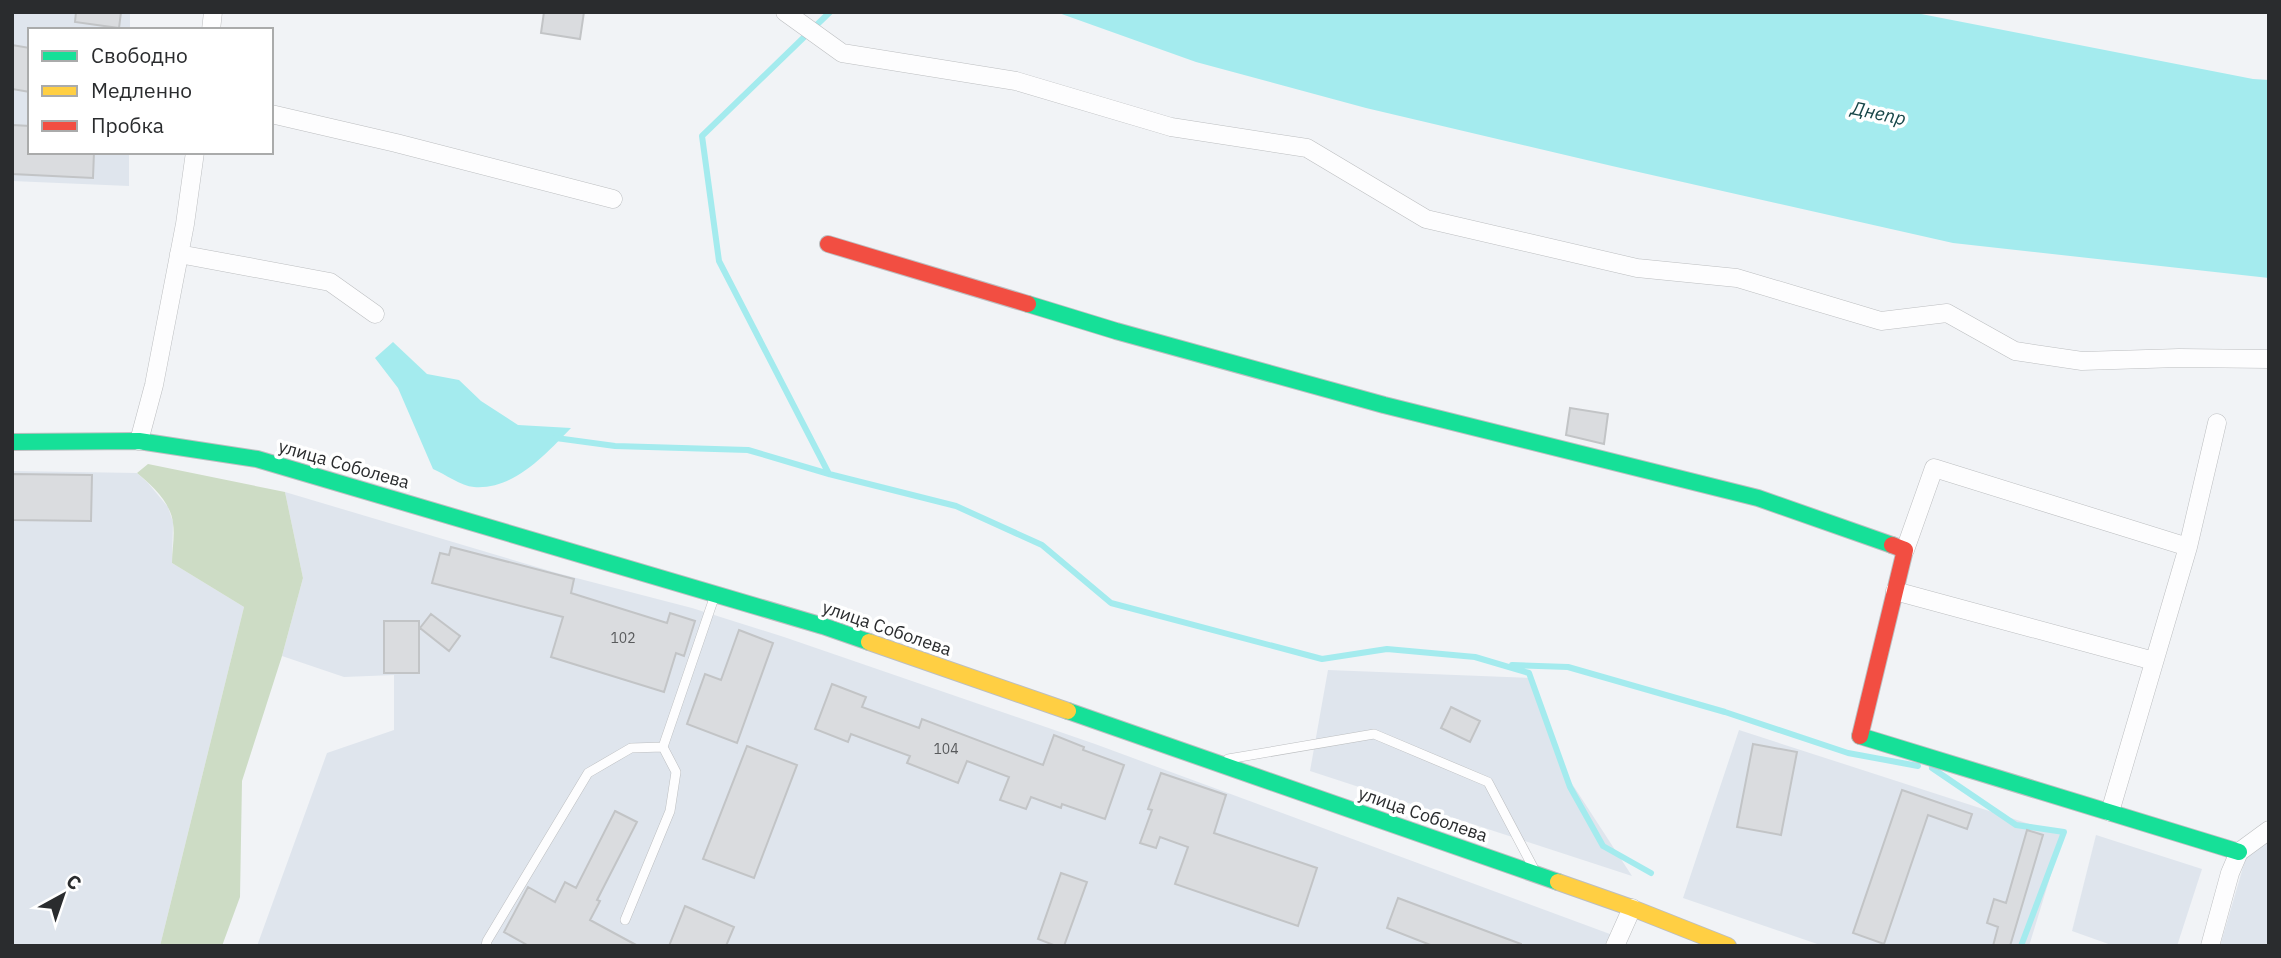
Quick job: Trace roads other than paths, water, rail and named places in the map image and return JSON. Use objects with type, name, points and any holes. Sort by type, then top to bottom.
[{"type":"street","points":[[785,12],[842,53],[1016,81],[1171,127],[1307,148],[1426,219],[1637,268],[1737,278],[1881,321],[1947,313],[2015,351],[2082,361],[2269,359]]},
{"type":"street","points":[[273,114],[613,199]]},
{"type":"street","points":[[139,440],[154,385],[195,154]]},
{"type":"street","points":[[828,244],[1116,331],[1371,402],[1758,498],[1905,550]]},
{"type":"street","points":[[179,254],[330,282],[375,314]]},
{"type":"street","points":[[2110,812],[2188,547],[2217,423]]},
{"type":"street","name":"улица Соболева","points":[[12,442],[139,440],[257,459],[823,626],[1632,908],[1728,946]]},
{"type":"street","points":[[2188,547],[1934,468],[1905,550],[1860,736],[2239,852]]},
{"type":"street","points":[[1895,591],[2154,661]]},
{"type":"street","points":[[2210,946],[2230,873],[2239,852],[2269,830]]},
{"type":"street","points":[[1615,946],[1632,908]]},
{"type":"lane","points":[[625,920],[670,811],[676,772],[663,747],[715,594]]},
{"type":"lane","points":[[1214,761],[1374,734],[1488,782],[1537,875]]},
{"type":"lane","points":[[486,946],[588,773],[631,748],[663,747]]},
{"type":"water","name":"Днепр","points":[[1056,12],[1911,12],[2269,80],[2269,278],[1953,243],[1366,108],[1196,62]]},
{"type":"water","points":[[393,342],[427,374],[459,380],[481,401],[518,425],[571,428],[540,459],[516,477],[489,486],[474,487],[458,482],[433,469],[398,388],[375,358]]},
{"type":"waterway","points":[[829,474],[719,261],[702,136],[830,12]]},
{"type":"waterway","points":[[556,438],[615,446],[748,450],[829,474],[956,506],[1042,545],[1111,603],[1322,659],[1387,649],[1475,657],[1529,673],[1570,787],[1603,846],[1651,873]]},
{"type":"waterway","points":[[1512,665],[1568,667],[1725,712],[1848,753],[1918,766]]},
{"type":"waterway","points":[[1932,768],[2016,825],[2064,832],[2021,946]]}]
